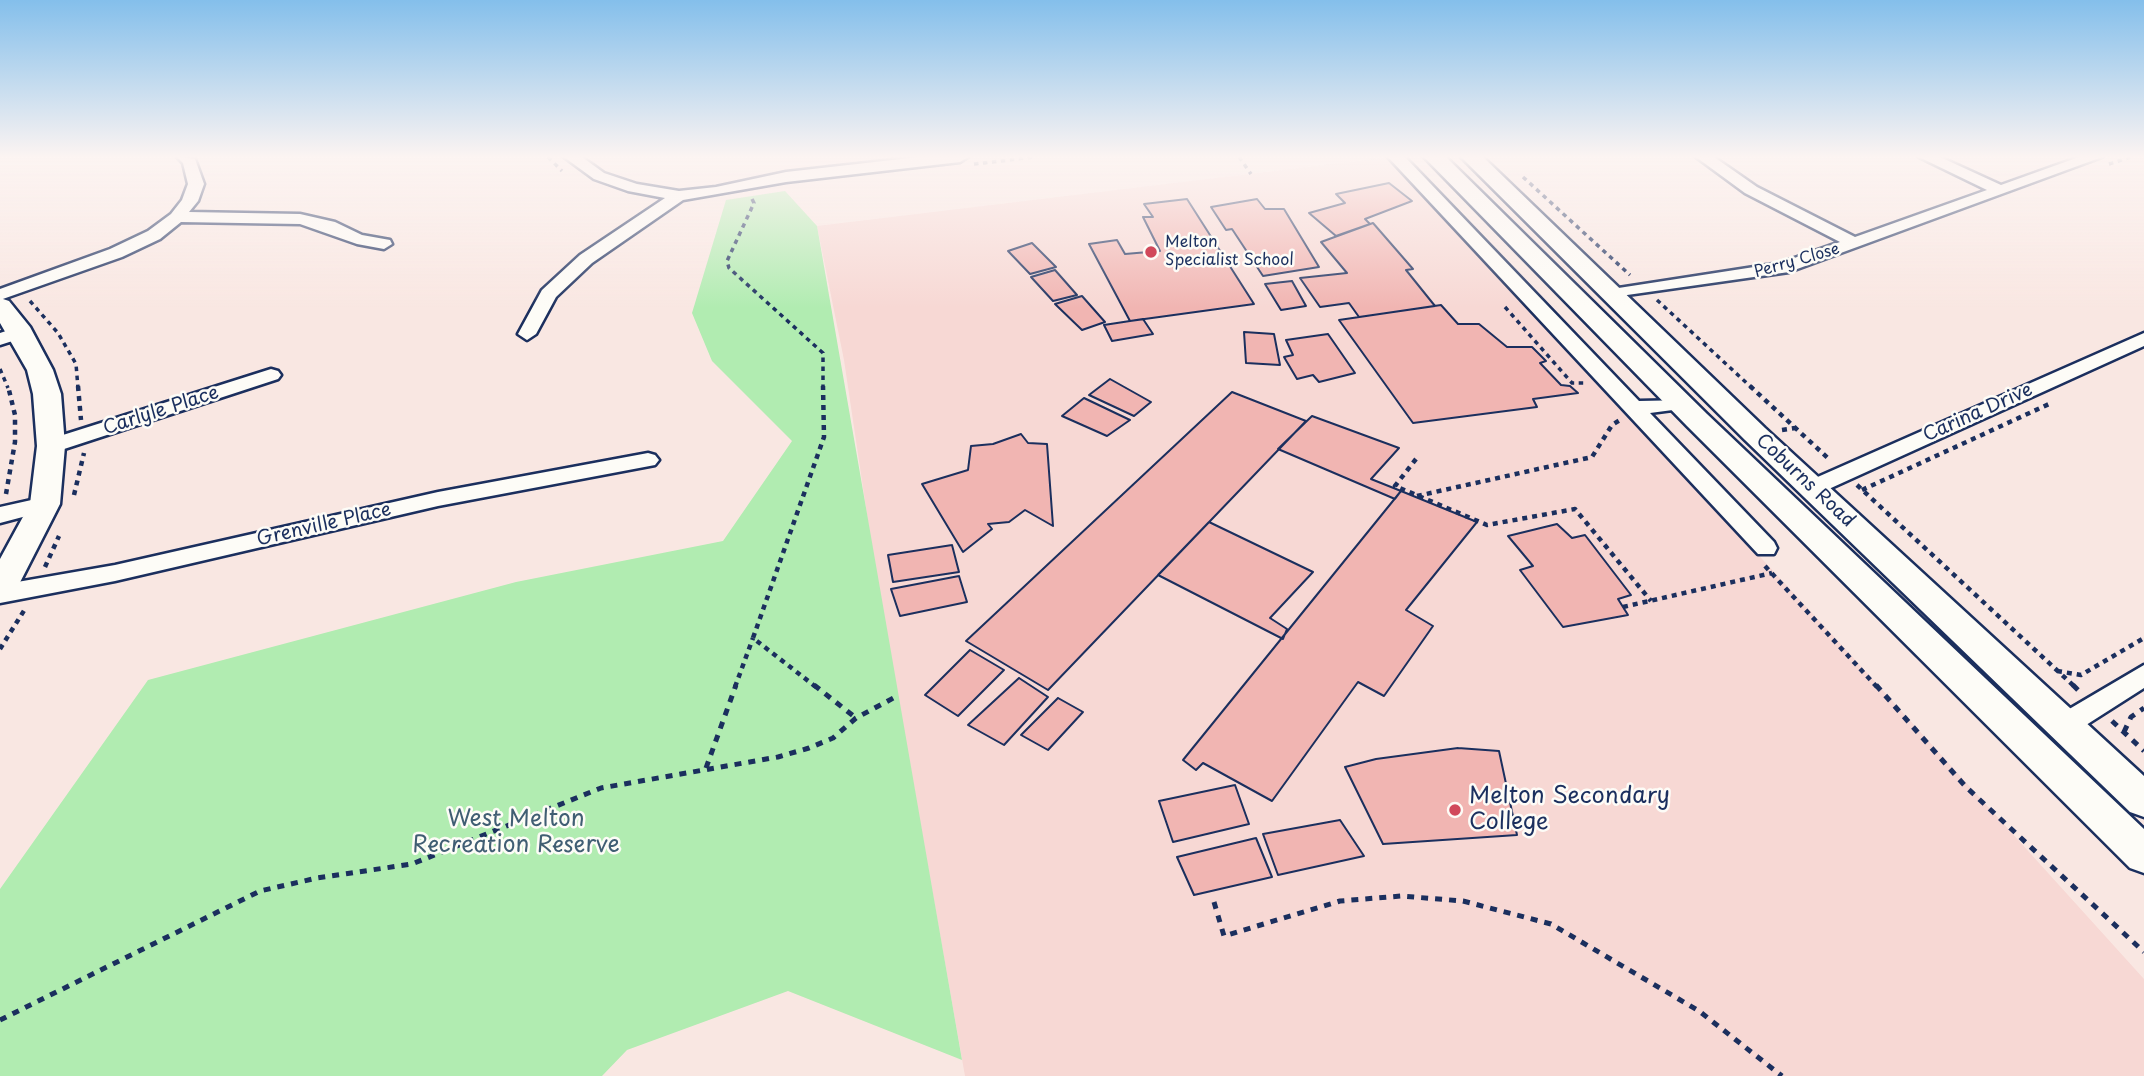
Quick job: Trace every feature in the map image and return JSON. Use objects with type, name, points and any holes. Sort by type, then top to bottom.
[{"type":"street","points":[[0,295],[116,253],[154,235],[177,218],[185,207]]},
{"type":"street","points":[[527,334],[548,294],[586,259],[662,207]]},
{"type":"street","points":[[1447,207],[1631,412],[1766,548]]},
{"type":"street","name":"Coburns Road","points":[[1484,207],[1681,404],[2144,855]]},
{"type":"street","name":"Coburns Road","points":[[1523,207],[1812,488],[2144,800]]},
{"type":"street","points":[[1785,207],[1855,243]]},
{"type":"street","name":"Perry Close","points":[[1612,294],[1762,273],[1855,243],[1950,207]]},
{"type":"street","points":[[177,218],[300,219],[329,226],[357,239],[384,244]]},
{"type":"street","points":[[1575,298],[1612,294]]},
{"type":"street","points":[[0,306],[11,336],[40,370],[47,394],[51,446],[45,504],[0,592]]},
{"type":"street","name":"Carina Drive","points":[[1812,488],[2144,339]]},
{"type":"street","name":"Carlyle Place","points":[[51,446],[271,375]]},
{"type":"street","points":[[1631,412],[1681,404]]},
{"type":"street","name":"Grenville Place","points":[[0,592],[115,573],[438,499],[648,460]]},
{"type":"street","points":[[2,508],[45,504]]},
{"type":"street","points":[[2063,726],[2144,675]]},
{"type":"path","points":[[706,768],[824,437],[823,353],[729,268],[727,261],[752,207]]},
{"type":"path","points":[[1556,207],[2144,751]]},
{"type":"path","points":[[1505,307],[1572,383],[1600,384]]},
{"type":"path","points":[[0,369],[9,388],[15,415],[15,442],[2,508]]},
{"type":"path","points":[[1417,496],[1592,457],[1612,425],[1631,412]]},
{"type":"path","points":[[1416,459],[1395,486],[1487,525],[1575,509],[1651,601]]},
{"type":"path","points":[[1623,607],[1773,573]]},
{"type":"path","points":[[1818,620],[1966,787],[2144,952]]},
{"type":"path","points":[[753,638],[856,718]]},
{"type":"path","points":[[2057,671],[2081,675],[2144,638]]},
{"type":"path","points":[[0,1020],[260,891],[317,878],[412,864],[601,788],[778,757],[809,748],[833,738],[856,718],[899,695]]},
{"type":"path","points":[[2124,732],[2131,717],[2144,708]]},
{"type":"path","points":[[1214,902],[1224,936],[1253,925],[1340,901],[1401,896],[1463,901],[1551,924],[1699,1012],[1782,1076]]},
{"type":"shaded area","name":"Melton Secondary College","points":[[973,207],[1439,207],[1522,295],[1600,384],[1839,642],[2144,979],[2144,1076],[965,1076],[873,555],[844,360],[817,226]]},
{"type":"green space","name":"West Melton Recreation Reserve","points":[[724,207],[800,207],[817,226],[962,1060],[788,991],[627,1050],[602,1076],[0,1076],[0,889],[148,680],[516,582],[723,541],[792,441],[712,361],[692,313]]},
{"type":"building","points":[[1146,207],[1192,207],[1254,304],[1130,321],[1089,244],[1117,240],[1125,254],[1160,251],[1143,217],[1153,217]]},
{"type":"building","points":[[1211,207],[1284,209],[1319,267],[1263,276],[1232,229],[1226,230]]},
{"type":"building","points":[[1330,207],[1396,207],[1365,219],[1370,224],[1336,236],[1309,213]]},
{"type":"building","points":[[1373,223],[1413,269],[1406,270],[1435,306],[1359,317],[1349,303],[1320,307],[1300,278],[1347,273],[1321,242]]},
{"type":"building","points":[[1032,243],[1056,267],[1030,274],[1008,251]]},
{"type":"building","points":[[1055,270],[1077,295],[1053,301],[1031,277]]},
{"type":"building","points":[[1292,281],[1306,306],[1281,310],[1265,284]]},
{"type":"building","points":[[1082,296],[1105,322],[1082,330],[1055,304]]},
{"type":"building","points":[[1441,305],[1458,324],[1479,324],[1507,347],[1532,347],[1546,361],[1540,363],[1561,385],[1570,386],[1578,393],[1533,399],[1537,407],[1413,423],[1339,320]]},
{"type":"building","points":[[1143,319],[1153,334],[1112,341],[1104,325]]},
{"type":"building","points":[[1244,332],[1274,334],[1280,365],[1246,363]]},
{"type":"building","points":[[1328,334],[1355,373],[1319,382],[1313,375],[1297,379],[1284,357],[1293,355],[1286,340]]},
{"type":"building","points":[[1110,379],[1151,402],[1134,416],[1089,395]]},
{"type":"building","points":[[1232,392],[1306,421],[1048,690],[966,641]]},
{"type":"building","points":[[1084,398],[1130,420],[1107,436],[1062,416]]},
{"type":"building","points":[[1312,416],[1399,448],[1371,479],[1401,491],[1395,499],[1278,449]]},
{"type":"building","points":[[1021,434],[1028,443],[1047,444],[1053,526],[1025,510],[1009,522],[988,524],[992,529],[963,552],[922,484],[968,470],[971,446],[993,444]]},
{"type":"building","points":[[1401,491],[1477,522],[1406,610],[1433,626],[1384,696],[1358,682],[1272,801],[1203,763],[1196,770],[1183,760]]},
{"type":"building","points":[[1209,522],[1313,572],[1270,618],[1287,629],[1283,639],[1158,575]]},
{"type":"building","points":[[1557,524],[1572,538],[1585,535],[1631,595],[1618,599],[1628,615],[1563,627],[1520,570],[1533,566],[1508,536]]},
{"type":"building","points":[[952,545],[959,572],[893,582],[888,555]]},
{"type":"building","points":[[959,576],[967,602],[900,616],[891,589]]},
{"type":"building","points":[[970,650],[1004,670],[958,716],[925,695]]},
{"type":"building","points":[[1019,678],[1048,697],[1004,745],[968,725]]},
{"type":"building","points":[[1058,698],[1083,712],[1048,750],[1021,735]]},
{"type":"building","points":[[1458,748],[1499,751],[1517,835],[1383,844],[1345,767],[1376,759]]},
{"type":"building","points":[[1235,785],[1249,824],[1173,842],[1159,801]]},
{"type":"building","points":[[1340,820],[1364,856],[1278,875],[1263,834]]},
{"type":"building","points":[[1256,838],[1272,877],[1194,895],[1177,857]]},
{"type":"place","name":"Melton Specialist School","points":[[1151,252]]},
{"type":"place","name":"Melton Secondary College","points":[[1455,810]]}]
